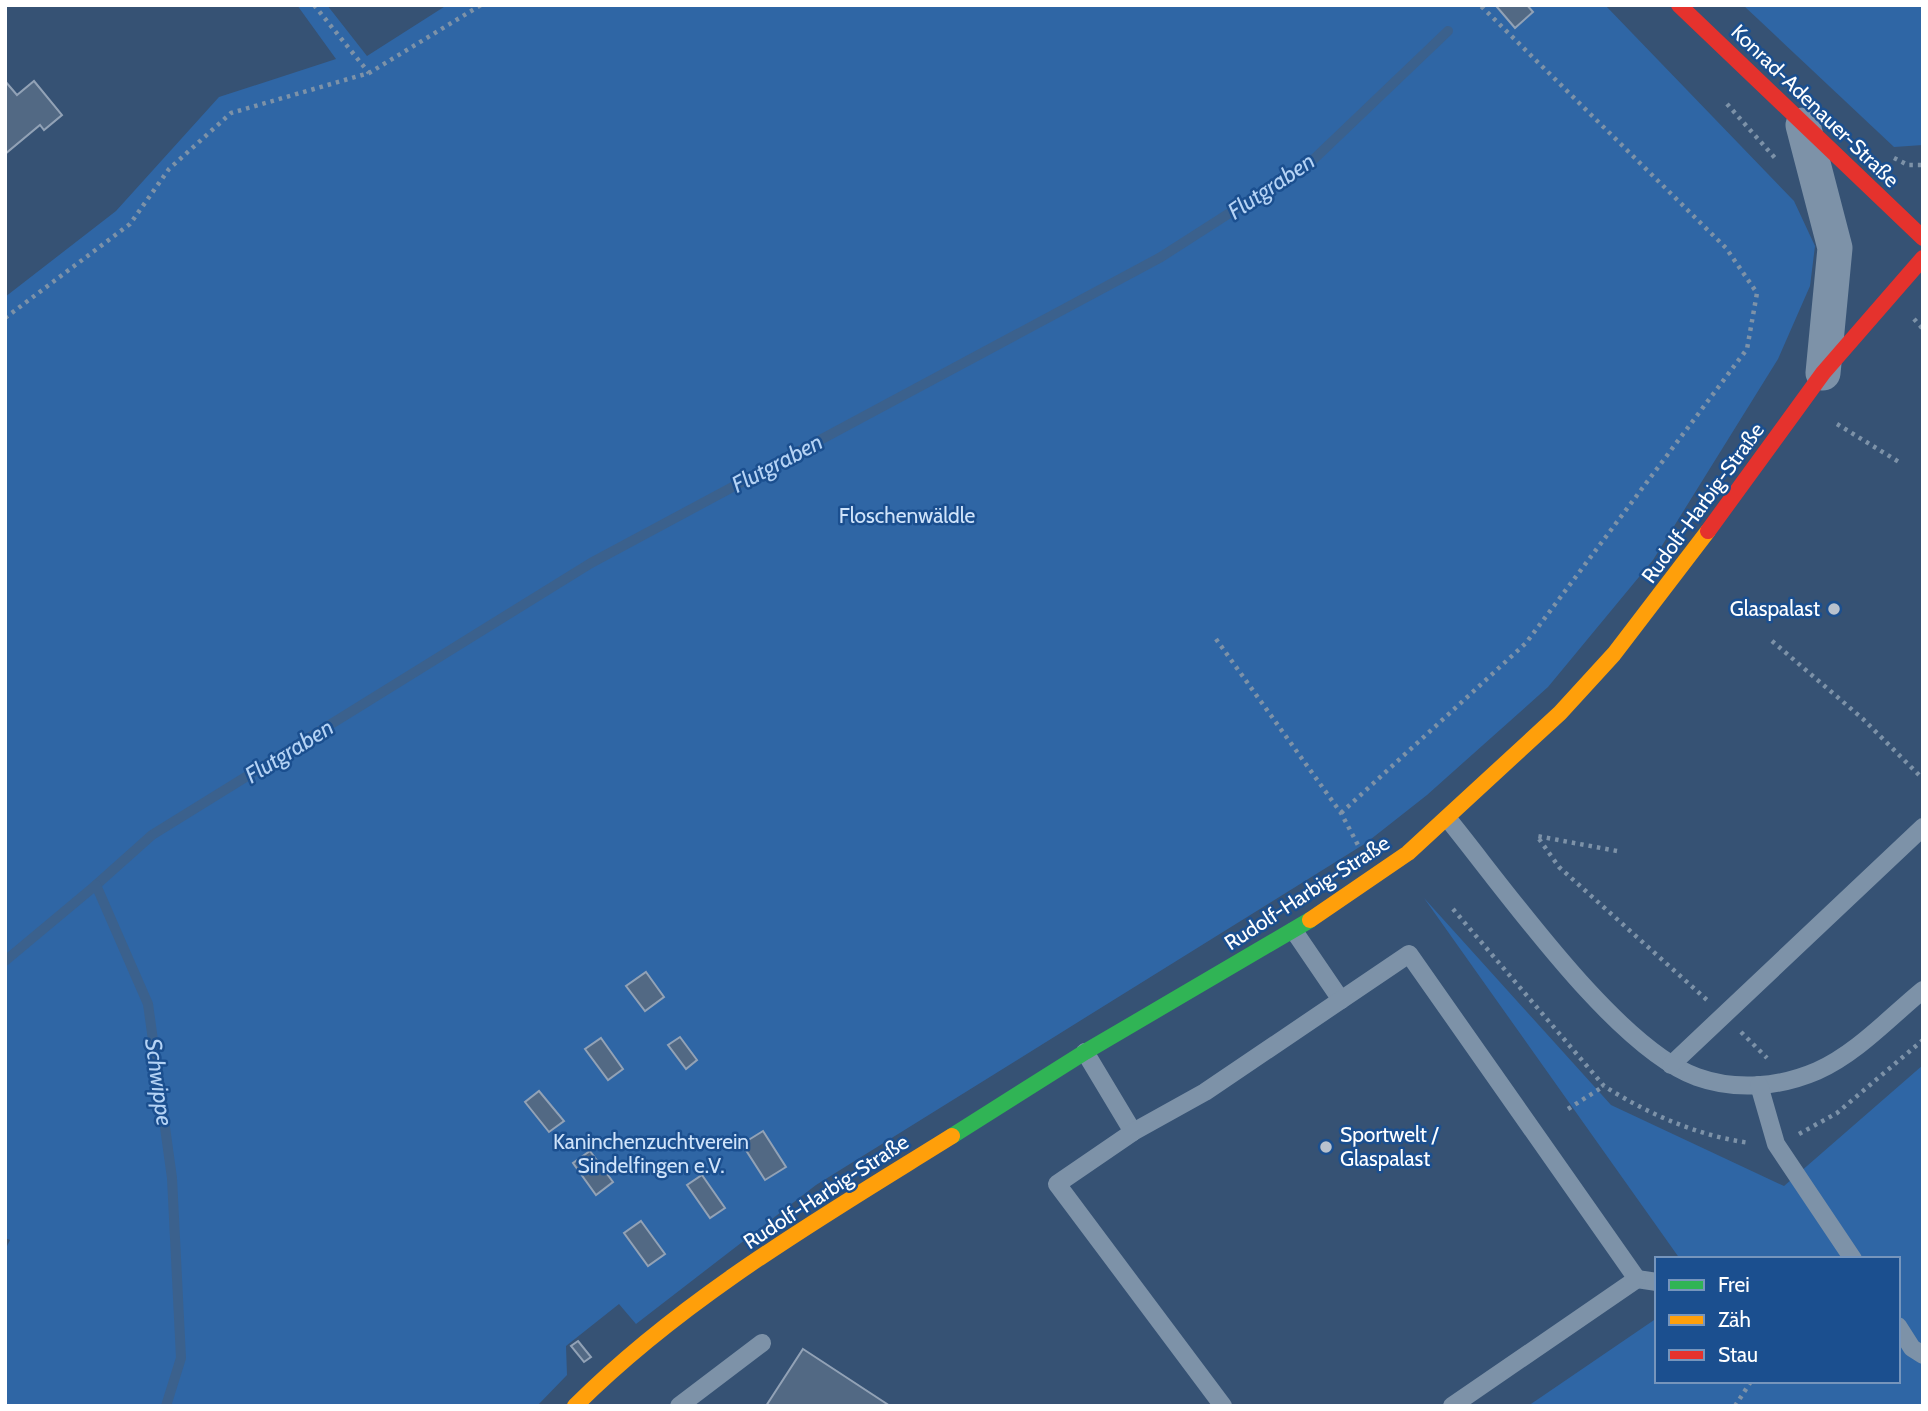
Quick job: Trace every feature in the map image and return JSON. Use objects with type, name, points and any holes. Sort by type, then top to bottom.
[{"type":"street","name":"Konrad-Adenauer-Straße","points":[[1679,5],[1923,238]]},
{"type":"street","points":[[1803,125],[1835,248],[1823,373]]},
{"type":"street","name":"Rudolf-Harbig-Straße","points":[[575,1406],[598,1383],[691,1307],[832,1211],[1085,1052],[1294,930],[1380,874],[1448,818],[1560,713],[1614,654],[1660,597],[1823,373],[1923,258]]},
{"type":"lane","points":[[1448,818],[1611,1014],[1643,1045],[1671,1065],[1697,1077],[1725,1085],[1759,1085],[1789,1081],[1819,1070],[1849,1051],[1923,990]]},
{"type":"lane","points":[[1671,1065],[1923,827]]},
{"type":"lane","points":[[1294,930],[1340,1000]]},
{"type":"lane","points":[[1223,1406],[1057,1184],[1133,1132],[1205,1092],[1409,954],[1637,1279]]},
{"type":"lane","points":[[1085,1052],[1133,1132]]},
{"type":"lane","points":[[1759,1085],[1776,1144],[1852,1257]]},
{"type":"lane","points":[[1452,1406],[1637,1279],[1655,1282]]},
{"type":"lane","points":[[1900,1330],[1911,1350]]},
{"type":"lane","points":[[679,1406],[762,1343]]},
{"type":"path","points":[[314,5],[369,74]]},
{"type":"path","points":[[5,318],[130,224],[169,169],[231,113],[369,74],[481,5]]},
{"type":"path","points":[[1341,813],[1526,643],[1747,349],[1757,293],[1726,248],[1480,5]]},
{"type":"path","points":[[1837,424],[1899,462]]},
{"type":"path","points":[[1216,639],[1341,813],[1358,846],[1380,874]]},
{"type":"path","points":[[1772,641],[1863,719],[1923,779]]},
{"type":"path","points":[[1617,850],[1537,836],[1559,867],[1724,1014],[1789,1081]]},
{"type":"path","points":[[1453,909],[1605,1086],[1631,1103],[1701,1132],[1747,1143],[1776,1144],[1837,1114],[1923,1040]]},
{"type":"path","points":[[1568,1109],[1605,1086]]},
{"type":"path","points":[[1735,1406],[1750,1383]]},
{"type":"green space","name":"Floschenwäldle","points":[[297,5],[327,5],[367,56],[447,5],[1605,5],[1794,201],[1815,246],[1810,286],[1778,359],[1653,560],[1548,687],[1427,795],[1366,843],[816,1185],[636,1324],[619,1304],[566,1346],[567,1375],[537,1406],[5,1406],[5,1250],[10,1240],[5,1238],[5,297],[116,211],[219,97],[336,59]]},
{"type":"green space","points":[[1743,5],[1923,5],[1923,145],[1894,147]]},
{"type":"green space","points":[[1424,898],[1611,1105],[1784,1186],[1923,1065],[1923,1406],[1528,1406],[1655,1319],[1655,1383],[1900,1383],[1900,1257],[1679,1257]]},
{"type":"building","points":[[1527,5],[1533,12],[1515,28],[1497,7]]},
{"type":"building","points":[[5,81],[17,95],[34,81],[62,115],[44,130],[40,125],[5,154]]},
{"type":"building","points":[[646,972],[664,997],[645,1011],[626,986]]},
{"type":"building","points":[[680,1037],[697,1060],[686,1069],[668,1045]]},
{"type":"building","points":[[601,1038],[623,1069],[608,1080],[585,1049]]},
{"type":"building","points":[[539,1091],[564,1121],[549,1132],[525,1102]]},
{"type":"building","points":[[763,1131],[786,1167],[765,1180],[742,1144]]},
{"type":"building","points":[[590,1151],[613,1182],[596,1195],[573,1163]]},
{"type":"building","points":[[702,1175],[725,1208],[710,1218],[687,1185]]},
{"type":"building","points":[[641,1221],[665,1254],[648,1266],[624,1233]]},
{"type":"building","points":[[578,1341],[591,1357],[584,1362],[571,1346]]},
{"type":"building","points":[[803,1349],[890,1406],[766,1406]]},
{"type":"waterway","name":"Flutgraben","points":[[96,885],[152,835],[591,563],[1161,257],[1314,159],[1448,31]]},
{"type":"waterway","name":"Schwippe","points":[[5,961],[96,885],[148,1004],[172,1178],[181,1358],[166,1406]]},
{"type":"traffic: fast","points":[[952,1136],[1085,1052],[1310,920]]},
{"type":"traffic: slow","points":[[1310,920],[1408,853],[1560,713],[1614,654],[1708,531]]},
{"type":"traffic: slow","points":[[575,1406],[617,1366],[708,1294],[804,1228],[952,1136]]},
{"type":"traffic: jam","points":[[1679,5],[1923,238]]},
{"type":"traffic: jam","points":[[1708,531],[1823,373],[1923,258]]},
{"type":"place","name":"Glaspalast","points":[[1834,609]]},
{"type":"place","name":"Sportwelt / Glaspalast","points":[[1326,1147]]},
{"type":"park label","name":"Kaninchenzuchtverein Sindelfingen e.V.","points":[[651,1154]]}]
